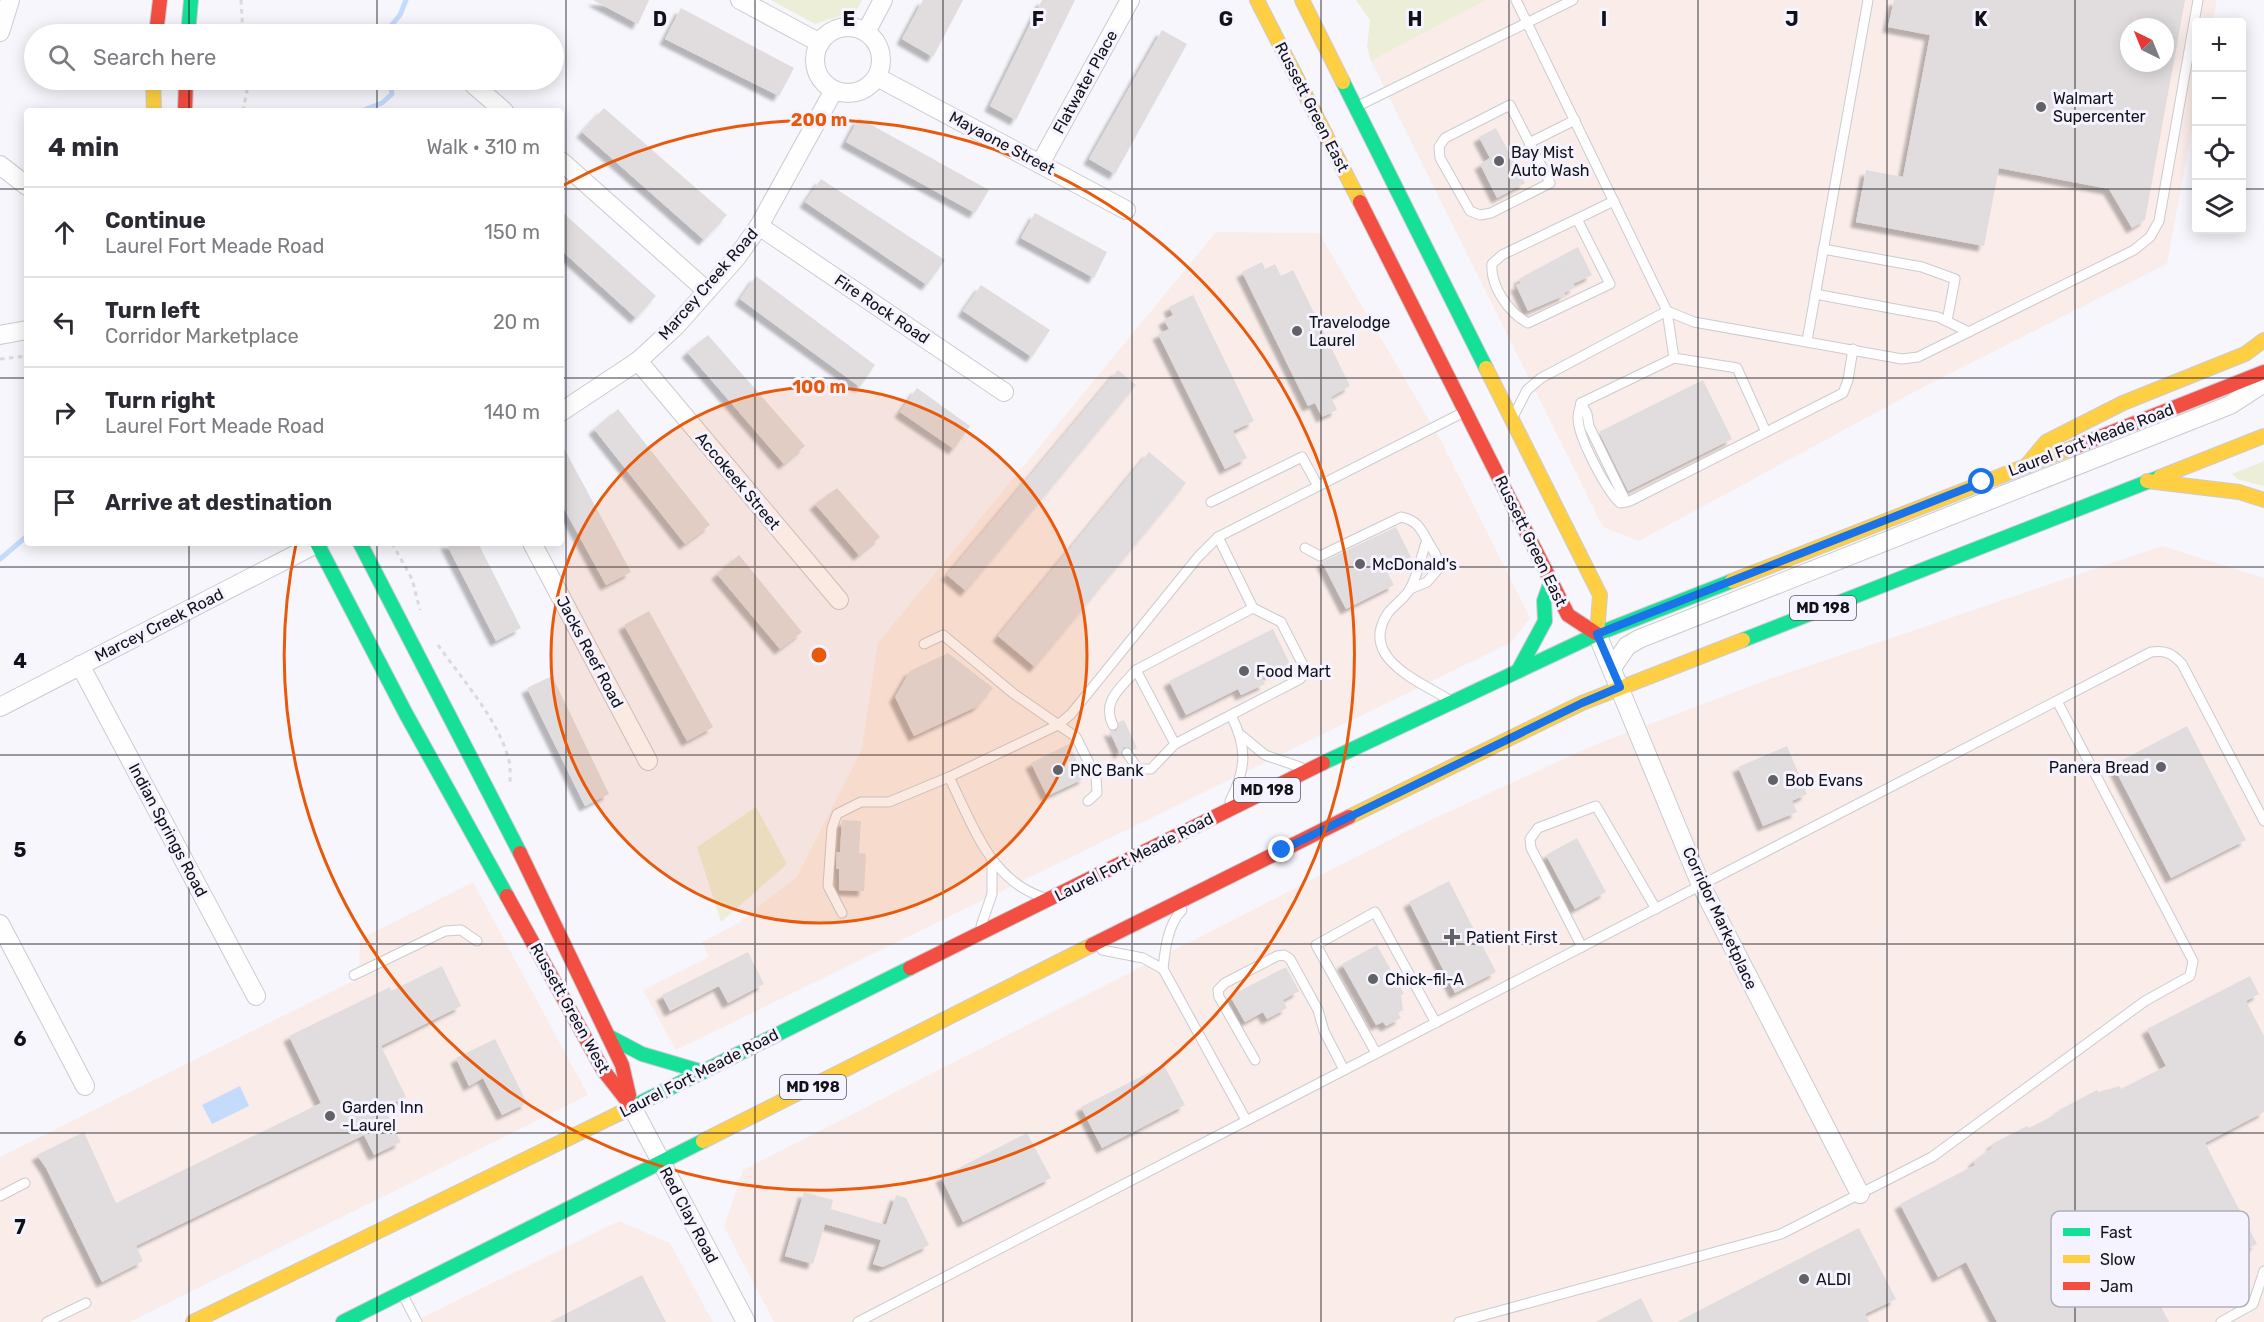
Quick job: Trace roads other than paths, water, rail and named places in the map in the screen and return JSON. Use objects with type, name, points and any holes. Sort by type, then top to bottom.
[{"type":"main road","points":[[157,24],[160,0]]},
{"type":"main road","points":[[189,24],[191,0]]},
{"type":"main road","name":"Russett Green East","points":[[1257,0],[1568,615],[1597,634]]},
{"type":"main road","points":[[1302,0],[1600,596],[1597,634]]},
{"type":"main road","points":[[153,90],[154,108]]},
{"type":"main road","points":[[185,108],[186,90]]},
{"type":"main road","points":[[2026,466],[2046,442],[2123,403],[2245,354],[2264,340]]},
{"type":"main road","name":"Laurel Fort Meade Road","points":[[193,1322],[703,1072],[1308,770],[1597,634],[2264,372]]},
{"type":"main road","name":"MD 198","points":[[343,1322],[1201,890],[1582,703],[2264,436]]},
{"type":"main road","points":[[2147,481],[2239,492],[2264,500]]},
{"type":"main road","name":"Russett Green West","points":[[319,546],[406,714],[603,1070],[632,1107]]},
{"type":"main road","name":"Russett Green West","points":[[362,546],[495,801],[622,1065],[632,1107]]},
{"type":"main road","points":[[1518,671],[1545,621],[1544,601],[1551,581]]},
{"type":"main road","points":[[608,1036],[642,1054],[703,1072]]},
{"type":"street","points":[[0,32],[10,0]]},
{"type":"street","points":[[740,0],[820,43]]},
{"type":"street","points":[[866,32],[883,0]]},
{"type":"street","name":"Flatwater Place","points":[[1041,164],[1130,0]]},
{"type":"street","points":[[856,28],[866,32],[879,47],[880,68],[877,77],[862,90],[853,93],[834,90],[825,84],[815,64],[820,43],[836,30],[856,28]]},
{"type":"street","name":"Mayaone Street","points":[[877,77],[1126,210]]},
{"type":"street","points":[[480,90],[501,108]]},
{"type":"street","name":"Marcey Creek Road","points":[[564,410],[638,361],[676,326],[707,291],[759,226],[834,90]]},
{"type":"street","points":[[564,164],[707,291]]},
{"type":"street","points":[[0,165],[24,184]]},
{"type":"street","name":"Fire Rock Road","points":[[759,226],[1004,392]]},
{"type":"street","points":[[0,335],[24,331]]},
{"type":"street","name":"Accokeek Street","points":[[638,361],[839,600]]},
{"type":"street","points":[[1611,668],[1627,646],[1640,639],[2230,405],[2264,383]]},
{"type":"street","name":"Marcey Creek Road","points":[[0,707],[311,546]]},
{"type":"street","name":"Jacks Reef Road","points":[[534,546],[648,761]]},
{"type":"street","name":"Corridor Marketplace","points":[[1597,634],[1701,885],[1860,1194]]},
{"type":"street","name":"Indian Springs Road","points":[[80,665],[256,996]]},
{"type":"street","points":[[0,924],[85,1086]]},
{"type":"street","name":"Red Clay Road","points":[[632,1107],[746,1322]]},
{"type":"lane","points":[[1516,0],[1667,311],[1674,357]]},
{"type":"lane","points":[[1356,107],[1573,0]]},
{"type":"lane","points":[[1807,341],[1868,0]]},
{"type":"lane","points":[[1667,311],[1694,322],[1902,359],[1918,357],[2134,250],[2150,237],[2159,220],[2198,0]]},
{"type":"lane","points":[[1510,105],[1529,143],[1550,183],[1491,213],[1480,215],[1470,211],[1440,158],[1439,147],[1444,138],[1510,105]]},
{"type":"lane","points":[[1529,143],[1575,120]]},
{"type":"lane","points":[[1577,219],[1610,284],[1528,323],[1510,310],[1491,274],[1492,264],[1502,255],[1614,201]]},
{"type":"lane","points":[[1823,249],[1922,267],[1954,279],[1947,321]]},
{"type":"lane","points":[[1815,294],[1938,316],[1969,332]]},
{"type":"lane","points":[[1512,420],[1527,390],[1541,378],[1667,311]]},
{"type":"lane","points":[[1766,432],[1737,368],[1674,357],[1581,404],[1578,419],[1584,441],[1612,496],[1620,503],[1766,432],[1843,393],[1848,380],[1853,349]]},
{"type":"lane","points":[[842,913],[828,886],[832,828],[837,814],[861,802],[889,802],[949,777],[1058,725],[1071,714],[1198,557],[1218,537],[1466,411]]},
{"type":"lane","points":[[1211,502],[1302,457],[1317,486]]},
{"type":"lane","points":[[1305,548],[1320,556],[1401,517],[1413,520],[1419,525],[1436,555],[1438,569],[1427,582],[1410,590],[1387,614],[1380,633],[1381,650],[1388,660],[1414,680],[1452,701]]},
{"type":"lane","points":[[1127,753],[1138,769],[1151,769],[1175,744],[1300,679],[1304,674],[1301,662],[1281,622],[1253,608],[1218,537]]},
{"type":"lane","points":[[1410,590],[1427,540]]},
{"type":"lane","points":[[1113,725],[1107,714],[1108,704],[1136,670],[1253,608]]},
{"type":"lane","points":[[924,644],[943,635],[1014,694],[1076,738],[1096,777],[1097,793],[1088,801]]},
{"type":"lane","points":[[858,1322],[2151,652],[2163,651],[2173,655],[2181,664],[2264,821]]},
{"type":"lane","points":[[1136,670],[1175,744]]},
{"type":"lane","points":[[1459,1322],[1781,1234],[1932,1157],[2145,1001],[2190,976],[2193,961],[2057,701]]},
{"type":"lane","points":[[1225,811],[1239,783],[1244,759],[1242,736],[1231,715]]},
{"type":"lane","points":[[1242,736],[1265,755],[1308,770]]},
{"type":"lane","points":[[949,777],[992,861],[1015,884],[1050,900]]},
{"type":"lane","points":[[1582,946],[1531,848],[1530,839],[1538,828],[1596,806],[1656,909]]},
{"type":"lane","points":[[978,934],[992,894],[992,861]]},
{"type":"lane","points":[[1163,969],[1165,946],[1177,915],[1201,890]]},
{"type":"lane","points":[[1376,1053],[1316,945],[1375,912],[1436,1023]]},
{"type":"lane","points":[[354,975],[445,931],[461,930],[477,941]]},
{"type":"lane","points":[[1081,951],[1110,949],[1143,958],[1163,969],[1246,1120]]},
{"type":"lane","points":[[1255,1060],[1219,997],[1218,990],[1225,983],[1266,961],[1284,955],[1290,959],[1318,1010],[1324,1031],[1344,1070]]},
{"type":"lane","points":[[0,1196],[25,1183]]},
{"type":"lane","points":[[2249,1306],[2253,1304],[2264,1271]]},
{"type":"lane","points":[[402,1293],[417,1322]]},
{"type":"lane","points":[[47,1322],[86,1302]]},
{"type":"lane","points":[[2221,1322],[2248,1307]]},
{"type":"water","points":[[240,1086],[249,1106],[212,1124],[202,1105]]},
{"type":"waterway","points":[[392,24],[400,15],[406,0]]},
{"type":"waterway","points":[[369,108],[382,103],[392,94],[391,90]]},
{"type":"waterway","points":[[0,559],[24,539]]},
{"type":"place","name":"Walmart Supercenter","points":[[2041,107]]},
{"type":"place","name":"Bay Mist Auto Wash","points":[[1499,161]]},
{"type":"place","name":"Travelodge Laurel","points":[[1297,331]]},
{"type":"place","name":"McDonald's","points":[[1360,564]]},
{"type":"place","name":"Food Mart","points":[[1244,671]]},
{"type":"place","name":"Panera Bread","points":[[2161,767]]},
{"type":"place","name":"PNC Bank","points":[[1058,770]]},
{"type":"place","name":"Bob Evans","points":[[1773,780]]},
{"type":"place","name":"Patient First","points":[[1452,937]]},
{"type":"place","name":"Chick-fil-A","points":[[1373,979]]},
{"type":"place","name":"Garden Inn -Laurel","points":[[330,1116]]},
{"type":"place","name":"ALDI","points":[[1804,1279]]}]
